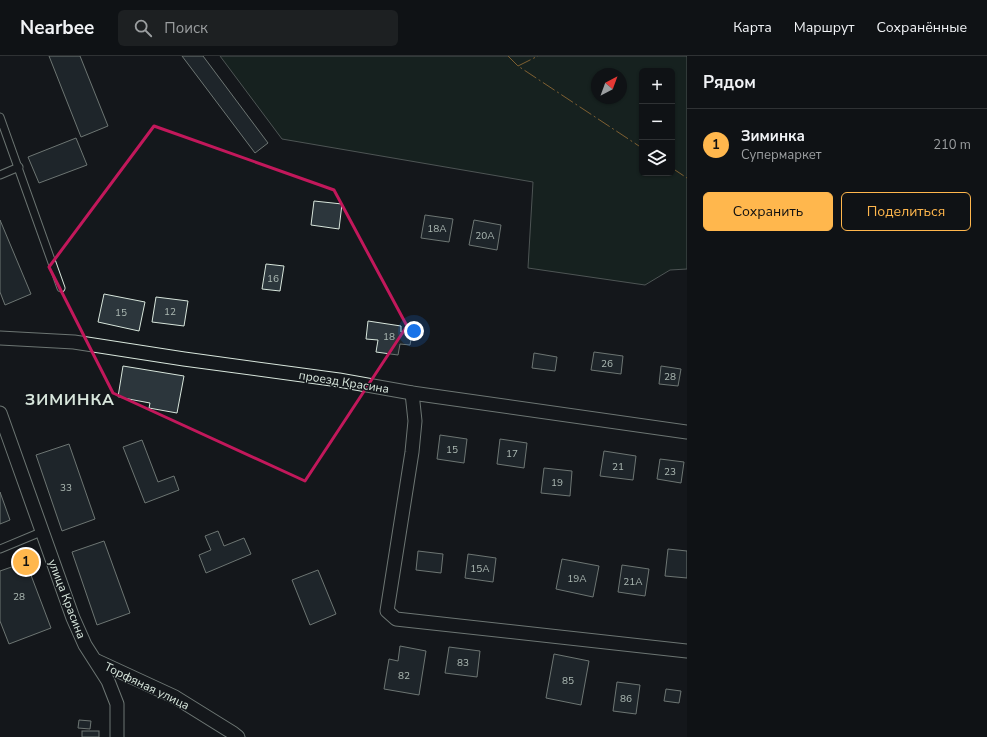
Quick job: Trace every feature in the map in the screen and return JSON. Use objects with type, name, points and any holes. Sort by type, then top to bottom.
[{"type":"street","name":"проезд Красина","points":[[0,338],[74,342],[184,359],[339,380],[412,393],[687,432]]},
{"type":"street","points":[[412,393],[415,421],[412,452],[387,611],[396,619],[687,651]]},
{"type":"street","name":"улица Красина","points":[[0,413],[41,532],[73,618],[85,644],[97,661],[108,681],[117,704],[117,737]]},
{"type":"street","name":"Торфяная улица","points":[[97,661],[175,697],[238,737]]},
{"type":"lane","points":[[0,117],[61,288]]},
{"type":"lane","points":[[0,175],[19,167]]},
{"type":"lane","points":[[0,549],[41,532]]},
{"type":"highlighted area","points":[[154,126],[334,190],[407,326],[305,481],[113,393],[49,267]]},
{"type":"green space","points":[[220,56],[687,56],[687,269],[670,270],[645,285],[528,268],[533,182],[282,139]]},
{"type":"building","points":[[49,56],[80,56],[108,126],[81,137]]},
{"type":"building","points":[[182,56],[203,56],[268,143],[255,153]]},
{"type":"building","points":[[76,138],[87,165],[39,183],[28,157]]},
{"type":"building","points":[[314,201],[342,204],[339,229],[311,225]]},
{"type":"building","points":[[425,215],[453,219],[449,242],[421,238]]},
{"type":"building","points":[[0,220],[31,294],[5,305],[0,292]]},
{"type":"building","points":[[474,220],[501,225],[497,250],[469,245]]},
{"type":"building","points":[[266,264],[284,266],[280,291],[262,289]]},
{"type":"building","points":[[104,294],[145,302],[139,331],[98,322]]},
{"type":"building","points":[[156,297],[188,301],[184,326],[152,322]]},
{"type":"building","points":[[368,321],[401,326],[401,332],[412,334],[410,345],[400,344],[398,355],[376,352],[378,340],[366,339]]},
{"type":"building","points":[[594,352],[623,356],[621,374],[591,370]]},
{"type":"building","points":[[534,353],[557,357],[555,371],[532,368]]},
{"type":"building","points":[[123,366],[184,376],[177,413],[149,408],[150,403],[118,397]]},
{"type":"building","points":[[661,366],[681,369],[678,386],[659,384]]},
{"type":"building","points":[[440,435],[467,439],[464,463],[437,459]]},
{"type":"building","points":[[500,439],[527,443],[524,468],[497,464]]},
{"type":"building","points":[[142,440],[158,482],[174,476],[179,490],[145,503],[123,447]]},
{"type":"building","points":[[69,444],[95,519],[62,531],[36,455]]},
{"type":"building","points":[[604,451],[636,456],[633,480],[600,476]]},
{"type":"building","points":[[660,459],[684,462],[681,483],[657,479]]},
{"type":"building","points":[[544,468],[572,471],[570,496],[541,493]]},
{"type":"building","points":[[0,492],[10,520],[0,524]]},
{"type":"building","points":[[218,531],[224,546],[244,538],[251,554],[206,573],[199,555],[211,550],[205,536]]},
{"type":"building","points":[[104,541],[130,613],[97,625],[72,552]]},
{"type":"building","points":[[668,549],[687,551],[687,578],[665,576]]},
{"type":"building","points":[[418,551],[443,554],[441,573],[416,570]]},
{"type":"building","points":[[468,554],[496,558],[493,582],[465,578]]},
{"type":"building","points":[[562,559],[599,566],[593,597],[556,589]]},
{"type":"building","points":[[26,562],[51,628],[9,644],[0,621],[0,571]]},
{"type":"building","points":[[622,565],[649,569],[645,596],[618,592]]},
{"type":"building","points":[[318,570],[336,614],[310,625],[292,580]]},
{"type":"building","points":[[400,646],[426,651],[419,695],[384,689],[389,659],[398,661]]},
{"type":"building","points":[[449,647],[480,651],[477,677],[445,673]]},
{"type":"building","points":[[554,654],[589,661],[581,705],[546,698]]},
{"type":"building","points":[[617,682],[640,685],[636,714],[613,711]]},
{"type":"building","points":[[666,689],[681,691],[679,703],[664,701]]},
{"type":"building","points":[[79,720],[91,721],[90,729],[78,728]]},
{"type":"building","points":[[82,731],[99,731],[99,737],[82,737]]},
{"type":"power","points":[[508,56],[518,66],[639,146]]},
{"type":"power","points":[[518,66],[538,56]]},
{"type":"power","points":[[675,170],[687,178]]},
{"type":"place","name":"Зиминка","points":[[26,562]]},
{"type":"district","name":"ЗИМИНКА","points":[[70,399]]}]
